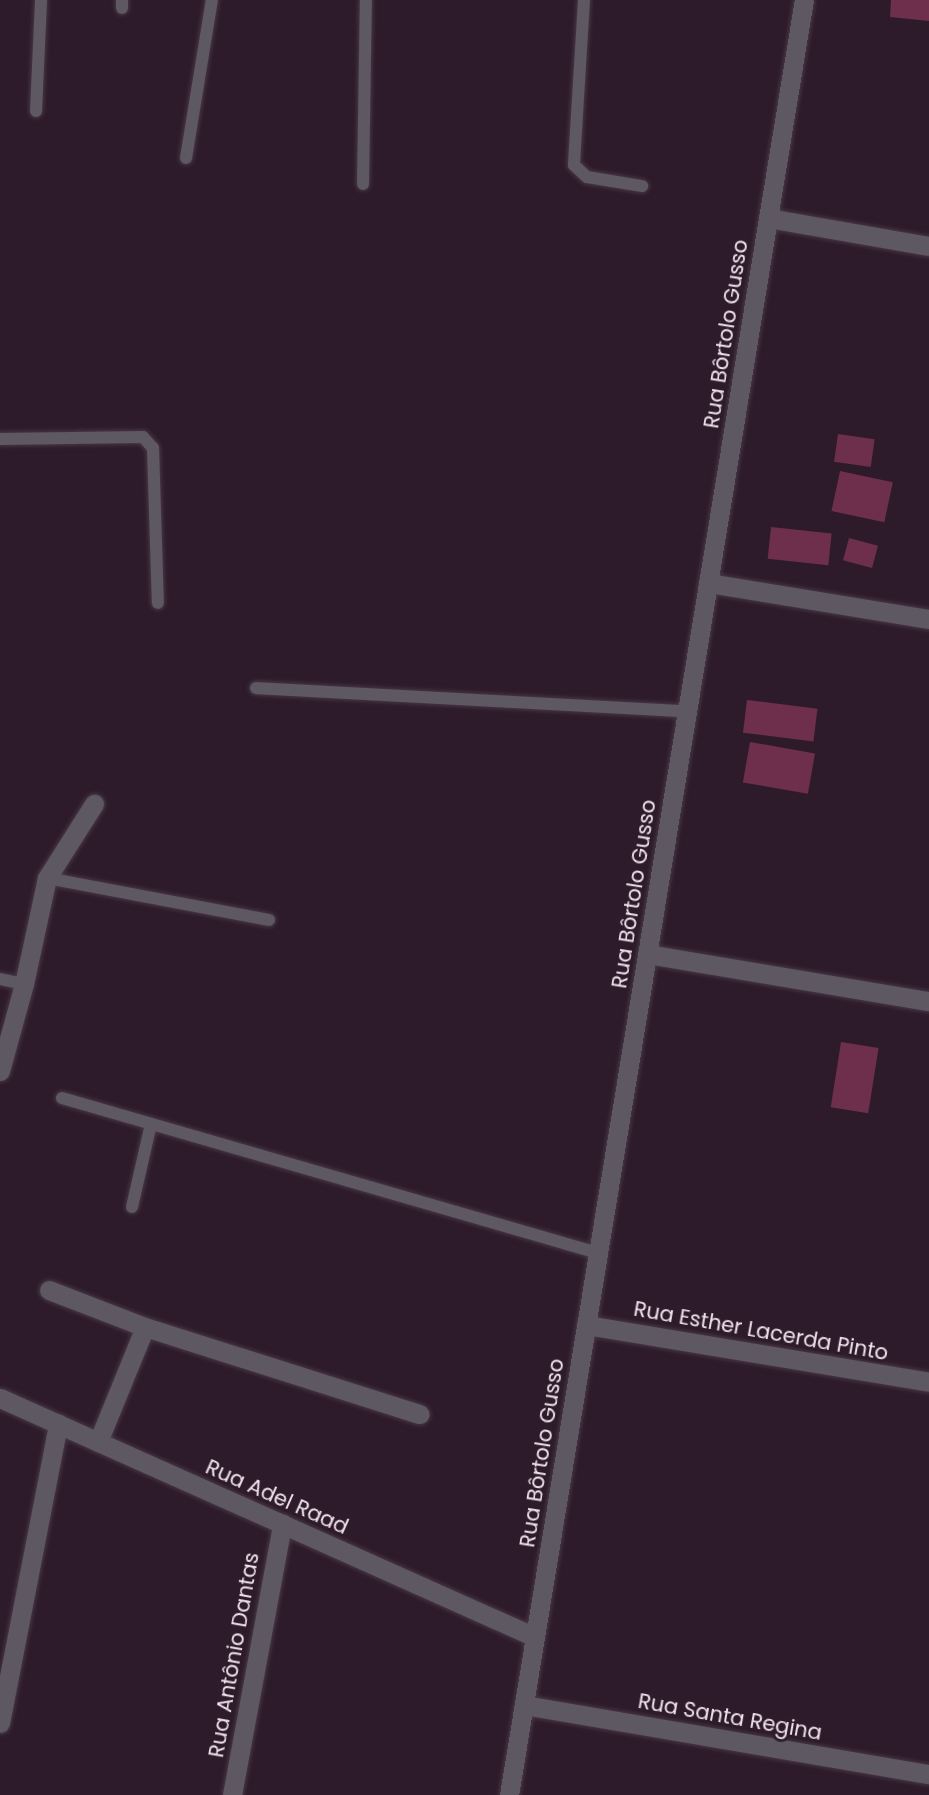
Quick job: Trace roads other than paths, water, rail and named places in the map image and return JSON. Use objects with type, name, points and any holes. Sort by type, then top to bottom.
[{"type":"street","name":"Rua Bôrtolo Gusso","points":[[509,1795],[804,0]]},
{"type":"street","points":[[768,218],[929,246]]},
{"type":"street","points":[[708,583],[929,620]]},
{"type":"street","points":[[0,1071],[24,984],[47,878],[94,804]]},
{"type":"street","points":[[647,954],[929,1001]]},
{"type":"street","points":[[49,1290],[145,1326],[420,1414]]},
{"type":"street","name":"Rua Esther Lacerda Pinto","points":[[586,1325],[929,1382]]},
{"type":"street","points":[[98,1442],[145,1326]]},
{"type":"street","name":"Rua Adel Raad","points":[[0,1398],[535,1637]]},
{"type":"street","points":[[0,1723],[58,1424]]},
{"type":"street","name":"Rua Antônio Dantas","points":[[232,1795],[282,1524]]},
{"type":"street","name":"Rua Santa Regina","points":[[524,1705],[929,1774]]},
{"type":"lane","points":[[36,111],[41,0]]},
{"type":"lane","points":[[186,158],[212,0]]},
{"type":"lane","points":[[362,184],[366,0]]},
{"type":"lane","points":[[584,0],[574,165],[587,177],[642,186]]},
{"type":"lane","points":[[0,439],[143,437],[153,448],[158,603]]},
{"type":"lane","points":[[256,688],[687,711]]},
{"type":"lane","points":[[47,878],[269,920]]},
{"type":"lane","points":[[0,979],[24,984]]},
{"type":"lane","points":[[62,1098],[598,1253]]},
{"type":"lane","points":[[132,1207],[151,1124]]}]
